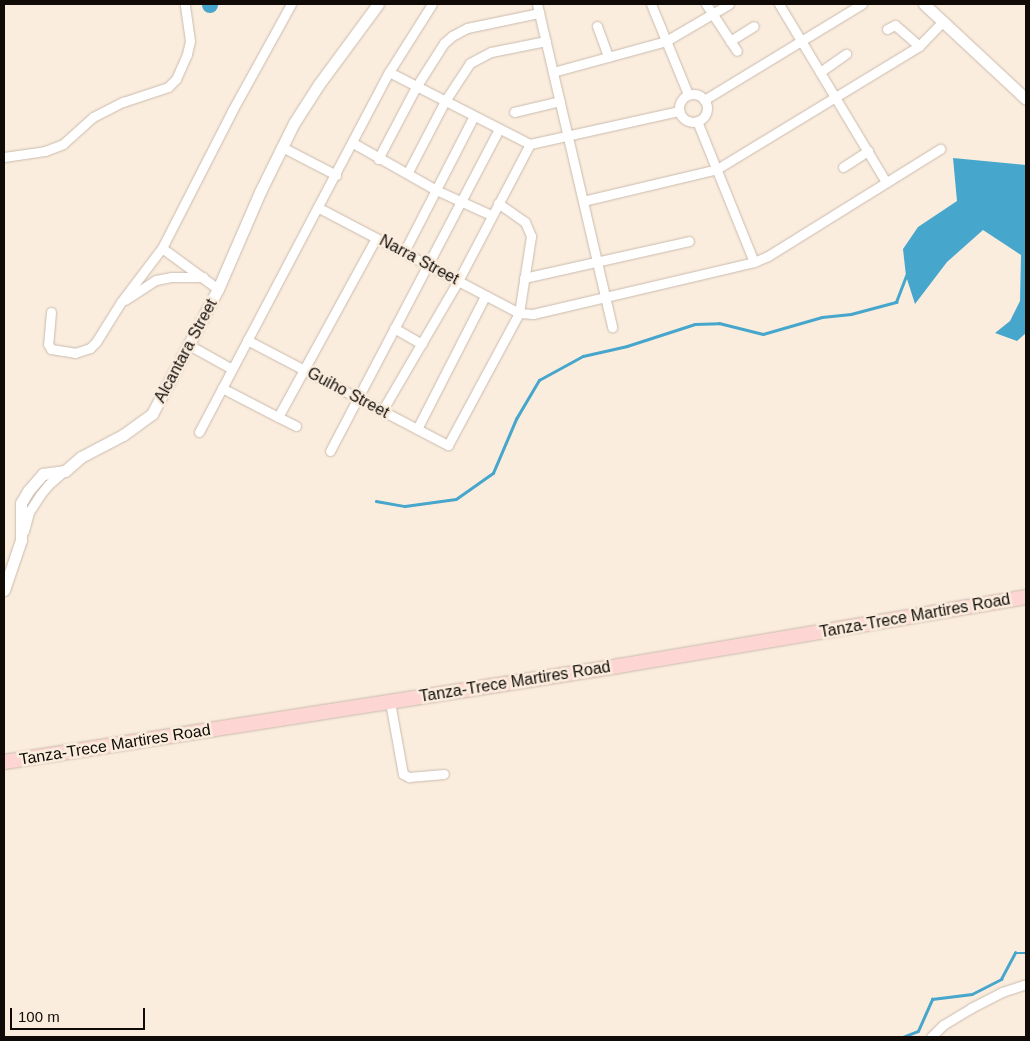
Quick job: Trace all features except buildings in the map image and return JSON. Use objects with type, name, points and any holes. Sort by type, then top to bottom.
[{"type":"main road","name":"Tanza-Trece Martires Road","points":[[4,762],[619,666],[1026,597]]},
{"type":"street","points":[[4,157],[45,151],[63,144],[93,117],[123,102],[168,87],[176,79],[190,41],[185,4]]},
{"type":"street","points":[[51,312],[49,346],[75,353],[90,348],[96,342],[121,302],[162,248],[228,119],[291,4]]},
{"type":"street","name":"Alcantara Street","points":[[4,590],[22,540],[21,503],[28,491],[43,474],[65,471],[81,457],[123,435],[152,414],[218,289],[260,192],[282,147],[319,84],[378,4]]},
{"type":"street","points":[[199,432],[390,72],[432,4]]},
{"type":"street","points":[[651,4],[688,94]]},
{"type":"street","points":[[706,4],[737,51]]},
{"type":"street","points":[[553,72],[666,41],[729,4]]},
{"type":"street","points":[[779,4],[886,182]]},
{"type":"street","points":[[704,100],[862,4]]},
{"type":"street","points":[[924,4],[1026,99]]},
{"type":"street","points":[[378,159],[416,86],[444,43],[459,31],[538,8],[612,327]]},
{"type":"street","points":[[583,201],[717,169],[919,46],[943,21]]},
{"type":"street","points":[[887,29],[894,25],[919,46]]},
{"type":"street","points":[[598,26],[608,57]]},
{"type":"street","points":[[730,41],[754,26]]},
{"type":"street","points":[[408,172],[445,101],[470,63],[476,58],[491,52],[546,41]]},
{"type":"street","points":[[820,72],[846,54]]},
{"type":"street","points":[[390,72],[530,144],[679,110]]},
{"type":"street","points":[[688,94],[697,94],[704,100],[706,112],[697,121],[684,119],[679,110],[680,102],[688,94]]},
{"type":"street","points":[[514,112],[560,101]]},
{"type":"street","points":[[404,252],[474,116]]},
{"type":"street","points":[[697,121],[754,262]]},
{"type":"street","points":[[330,451],[499,129]]},
{"type":"street","points":[[353,143],[378,159],[408,172],[436,190],[492,215]]},
{"type":"street","points":[[382,411],[458,281],[530,144]]},
{"type":"street","points":[[282,147],[336,175]]},
{"type":"street","points":[[498,203],[525,222],[531,236],[519,313],[533,314],[754,262],[768,256],[940,149]]},
{"type":"street","points":[[843,167],[868,151]]},
{"type":"street","name":"Narra Street","points":[[319,208],[519,313]]},
{"type":"street","points":[[278,417],[376,238]]},
{"type":"street","points":[[524,278],[689,241]]},
{"type":"street","points":[[162,248],[218,289]]},
{"type":"street","points":[[121,302],[156,280],[172,277],[203,277]]},
{"type":"street","points":[[417,429],[485,296]]},
{"type":"street","name":"Guiho Street","points":[[248,340],[448,445],[519,313]]},
{"type":"street","points":[[394,328],[422,344]]},
{"type":"street","points":[[189,344],[232,369]]},
{"type":"street","points":[[222,388],[296,426]]},
{"type":"street","points":[[390,702],[403,774],[409,777],[444,774]]},
{"type":"street","points":[[930,1037],[943,1025],[971,1008],[1002,992],[1026,984]]},
{"type":"water","points":[[953,158],[1026,165],[1026,333],[1017,341],[995,333],[1010,321],[1020,301],[1021,255],[983,230],[947,262],[915,304],[906,276],[903,249],[918,227],[957,201]]},
{"type":"waterway","points":[[376,501],[405,506],[456,499],[493,473],[516,419],[539,380],[583,356],[627,346],[695,324],[719,323],[763,334],[822,317],[851,314],[896,302],[906,276]]},
{"type":"waterway","points":[[903,1037],[918,1031],[932,999],[972,994],[1001,979],[1015,953],[1026,953]]}]
